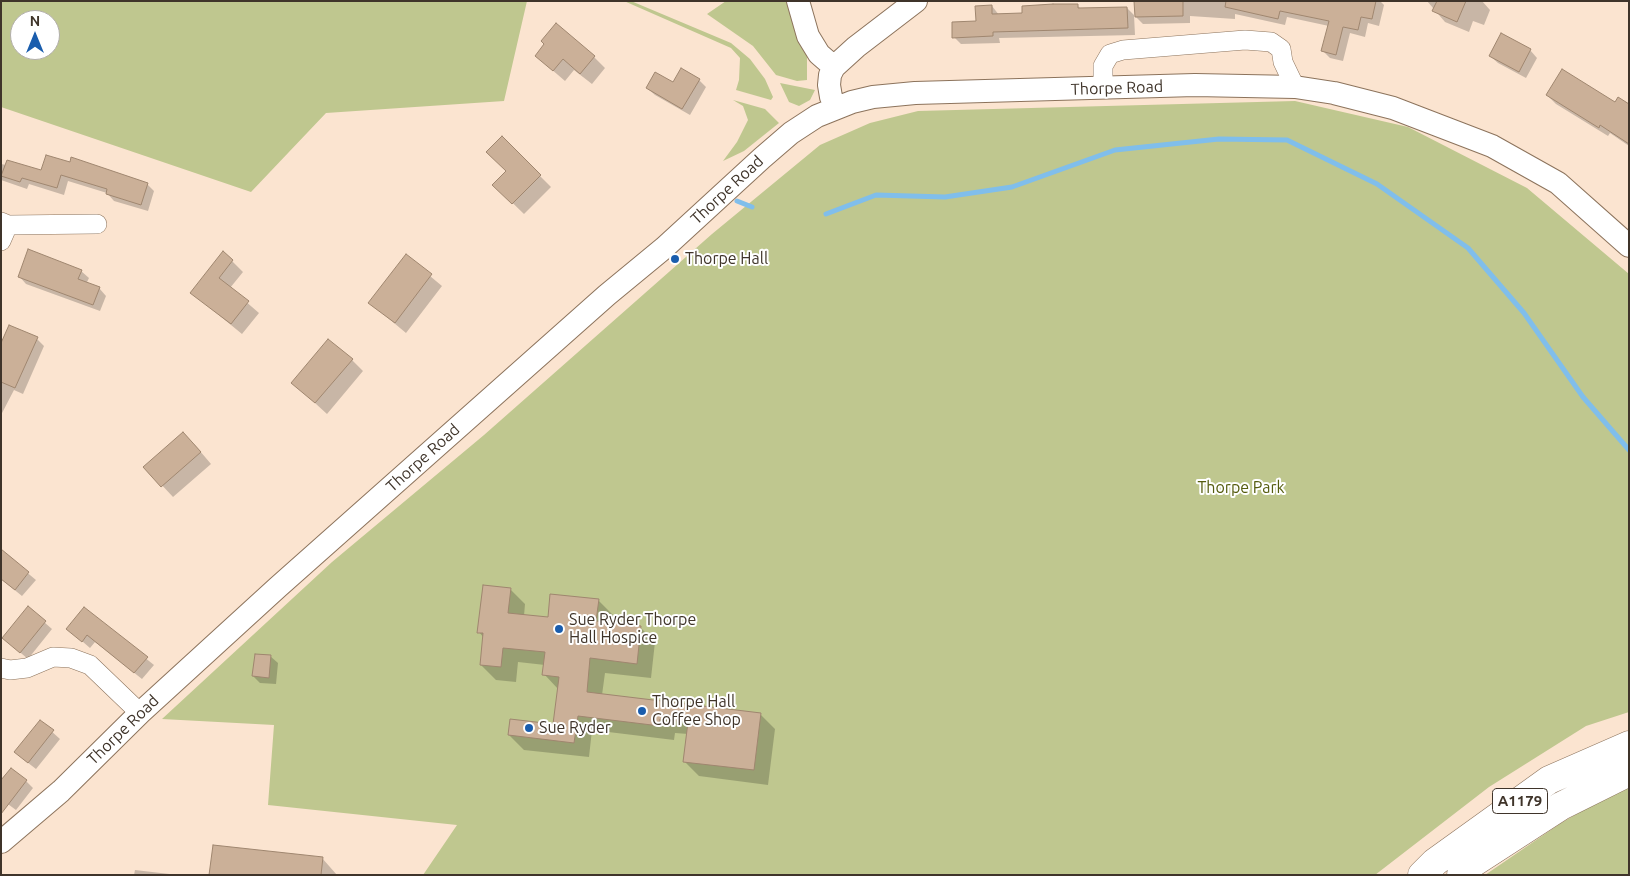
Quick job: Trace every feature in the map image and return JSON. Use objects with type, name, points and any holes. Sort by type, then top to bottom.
[{"type":"main road","name":"A1179","points":[[1422,875],[1435,862],[1549,780],[1629,745]]},
{"type":"main road","name":"A1179","points":[[1461,875],[1473,863],[1561,806],[1629,772]]},
{"type":"street","points":[[798,1],[808,36],[819,54],[834,67]]},
{"type":"street","points":[[837,108],[831,97],[828,85],[834,67],[856,47],[916,1]]},
{"type":"street","points":[[1103,88],[1103,66],[1110,54],[1123,50],[1245,40],[1271,42],[1280,49],[1283,62],[1295,87]]},
{"type":"street","name":"Thorpe Road","points":[[1,842],[61,791],[140,713],[278,587],[607,295],[664,248],[762,158],[792,133],[817,116],[837,108],[873,97],[915,93],[1196,85],[1295,87],[1334,93],[1393,108],[1492,146],[1558,183],[1629,246]]},
{"type":"street","points":[[4,229],[96,224]]},
{"type":"street","points":[[1,668],[10,670],[28,668],[53,657],[72,658],[90,665],[140,713]]},
{"type":"green space","points":[[1,1],[527,1],[504,101],[326,113],[251,192],[1,107]]},
{"type":"green space","points":[[624,1],[631,1],[731,43],[750,59],[765,79],[773,97],[771,100],[736,90],[739,80],[740,58],[731,48]]},
{"type":"green space","points":[[726,1],[786,1],[795,31],[807,56],[807,80],[797,81],[776,75],[753,46],[707,14]]},
{"type":"green space","points":[[780,83],[815,90],[810,100],[799,106],[789,102]]},
{"type":"green space","points":[[733,100],[765,109],[779,123],[744,151],[723,161],[737,142],[748,120],[743,106]]},
{"type":"green space","name":"Thorpe Park","points":[[1295,101],[1408,127],[1527,188],[1629,274],[1629,712],[1586,726],[1489,787],[1375,875],[423,875],[457,825],[268,805],[274,725],[162,719],[332,562],[484,435],[712,234],[820,145],[870,123],[918,111]]},
{"type":"green space","points":[[1629,784],[1629,875],[1485,875],[1561,823]]},
{"type":"building","points":[[1134,1],[1183,1],[1183,16],[1135,17]]},
{"type":"building","points":[[1226,1],[1376,1],[1372,19],[1361,17],[1358,30],[1343,27],[1336,55],[1321,51],[1329,21],[1280,11],[1278,19],[1225,7]]},
{"type":"building","points":[[1437,1],[1466,1],[1457,22],[1432,11]]},
{"type":"building","points":[[1078,4],[1078,8],[1127,7],[1128,28],[993,32],[993,36],[952,38],[952,22],[976,21],[975,6],[992,5],[992,14],[1022,13],[1022,6]]},
{"type":"building","points":[[556,23],[595,56],[580,74],[563,59],[553,71],[535,56],[544,44],[541,41]]},
{"type":"building","points":[[1501,33],[1531,49],[1519,72],[1489,56]]},
{"type":"building","points":[[681,68],[700,79],[682,109],[646,88],[655,72],[673,82]]},
{"type":"building","points":[[1562,69],[1615,102],[1618,97],[1629,104],[1629,144],[1600,125],[1599,128],[1546,95]]},
{"type":"building","points":[[502,136],[541,175],[512,204],[492,185],[506,171],[486,152]]},
{"type":"building","points":[[46,155],[70,162],[71,157],[148,183],[141,205],[106,194],[107,189],[61,175],[57,188],[22,178],[20,182],[1,176],[7,160],[41,170]]},
{"type":"building","points":[[28,249],[82,270],[78,279],[100,287],[93,305],[18,277]]},
{"type":"building","points":[[223,251],[233,260],[219,278],[249,301],[231,324],[190,293]]},
{"type":"building","points":[[406,254],[432,274],[395,323],[368,303]]},
{"type":"building","points":[[9,325],[38,337],[15,388],[1,382],[1,343]]},
{"type":"building","points":[[328,339],[353,359],[315,403],[291,383]]},
{"type":"building","points":[[183,432],[201,452],[161,487],[143,467]]},
{"type":"building","points":[[1,549],[29,572],[15,590],[1,579]]},
{"type":"building","points":[[483,585],[511,588],[508,613],[548,617],[550,594],[599,599],[596,621],[641,626],[637,664],[590,658],[587,692],[761,713],[754,770],[683,762],[688,722],[660,719],[660,726],[578,716],[574,743],[508,735],[510,719],[553,724],[559,677],[542,675],[545,652],[503,648],[501,667],[480,665],[483,633],[477,633]]},
{"type":"building","points":[[28,606],[46,621],[20,653],[2,638]]},
{"type":"building","points":[[84,607],[148,657],[134,673],[87,635],[82,642],[66,629]]},
{"type":"building","points":[[255,654],[271,655],[269,678],[252,676]]},
{"type":"building","points":[[40,720],[54,730],[28,763],[14,752]]},
{"type":"building","points":[[11,768],[27,780],[1,814],[1,780]]},
{"type":"building","points":[[213,845],[323,857],[321,875],[209,875]]},
{"type":"waterway","points":[[826,214],[876,195],[945,197],[1012,187],[1115,150],[1219,139],[1287,140],[1377,184],[1468,248],[1524,313],[1583,397],[1629,450]]},
{"type":"waterway","points":[[737,201],[752,207]]},
{"type":"place","name":"Thorpe Hall","points":[[675,259]]},
{"type":"place","name":"Sue Ryder Thorpe Hall Hospice","points":[[559,629]]},
{"type":"place","name":"Thorpe Hall Coffee Shop","points":[[642,711]]},
{"type":"place","name":"Sue Ryder","points":[[529,728]]}]
